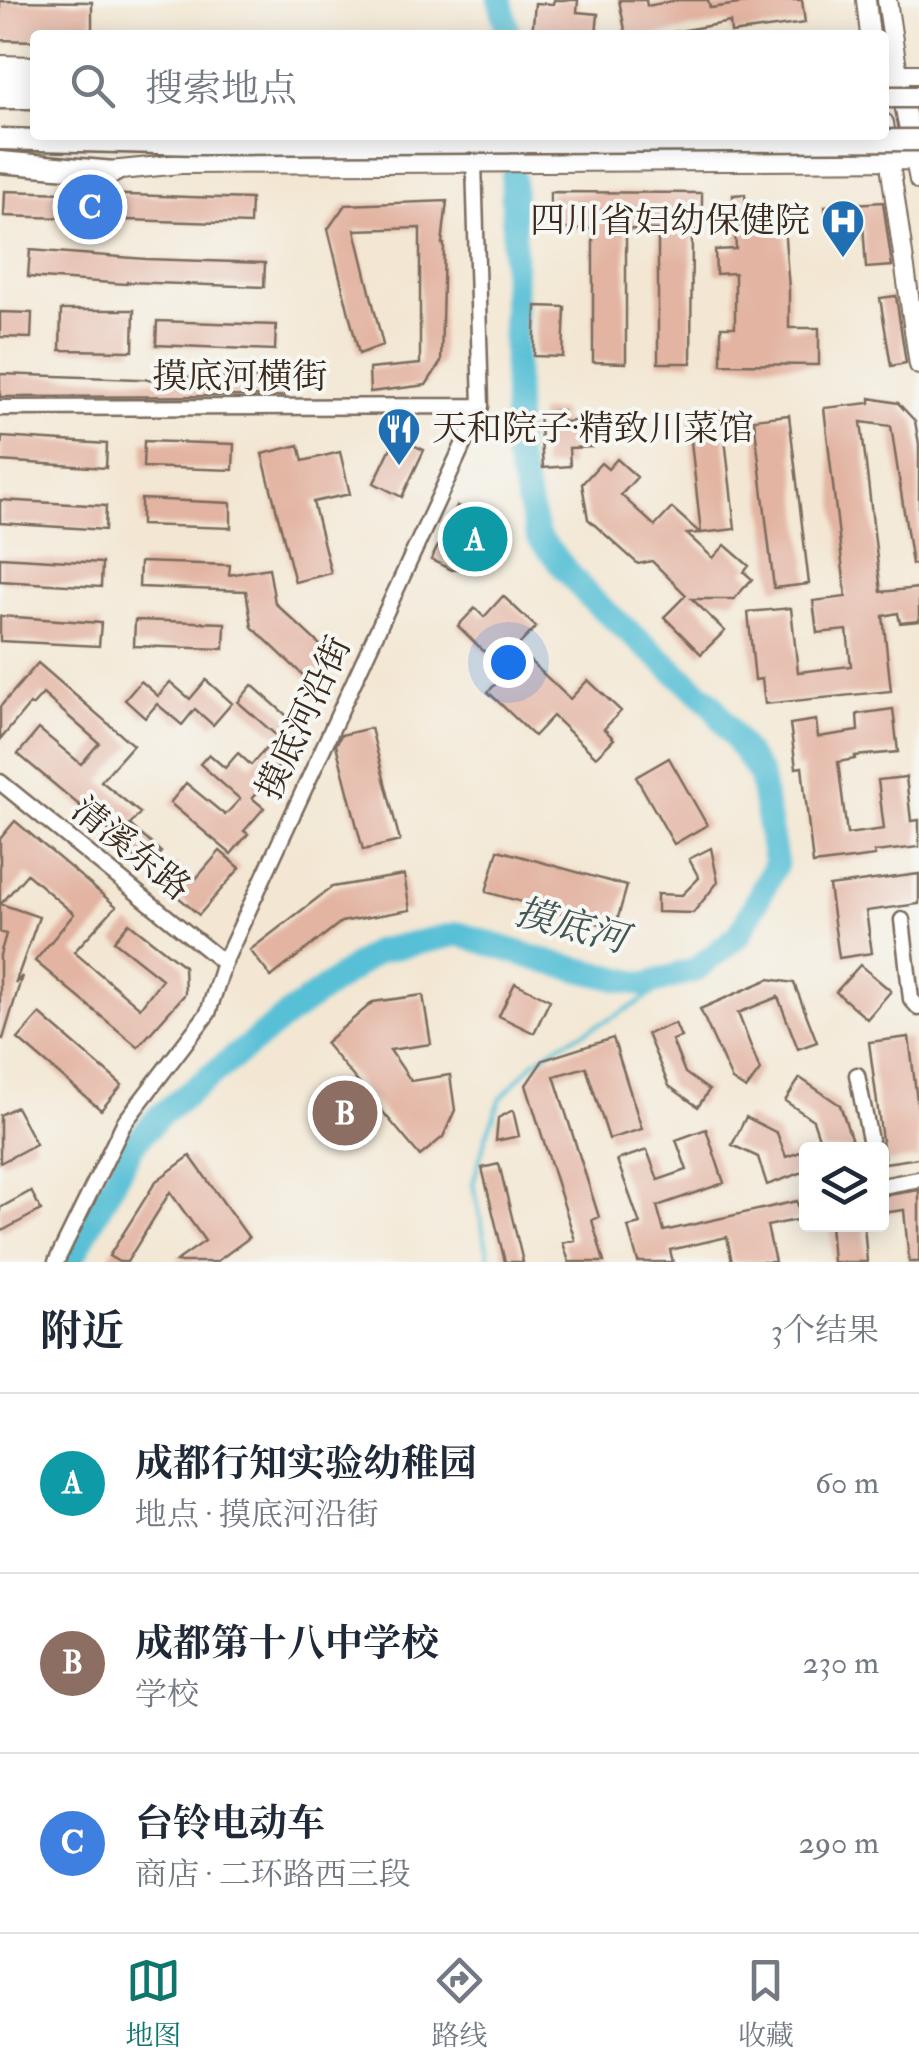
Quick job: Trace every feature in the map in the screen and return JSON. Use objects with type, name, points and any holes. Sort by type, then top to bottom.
[{"type":"highway","points":[[2,82],[30,80]]},
{"type":"highway","points":[[2,82],[30,96]]},
{"type":"highway","points":[[889,97],[919,98]]},
{"type":"highway","points":[[0,138],[30,139]]},
{"type":"highway","points":[[67,140],[200,144],[693,140]]},
{"type":"highway","points":[[823,140],[918,153]]},
{"type":"highway","points":[[0,162],[114,172]]},
{"type":"main road","points":[[866,0],[869,30]]},
{"type":"main road","points":[[887,0],[889,30]]},
{"type":"main road","points":[[889,37],[891,74],[918,153],[919,180]]},
{"type":"main road","points":[[2,82],[30,68]]},
{"type":"main road","points":[[891,74],[919,74]]},
{"type":"main road","points":[[887,140],[919,364]]},
{"type":"main road","points":[[0,172],[114,172],[180,164],[890,160],[918,153]]},
{"type":"street","name":"摸底河沿街","points":[[56,1262],[124,1123],[208,1013],[224,963],[481,406],[474,161]]},
{"type":"street","name":"摸底河横街","points":[[0,408],[481,406]]},
{"type":"street","name":"清溪东路","points":[[0,782],[224,963]]},
{"type":"street","points":[[902,920],[911,999],[919,1008]]},
{"type":"street","points":[[857,1075],[870,1142]]},
{"type":"street","points":[[889,1185],[919,1179]]},
{"type":"building","points":[[554,0],[578,0],[577,12],[598,14],[596,30],[532,30],[535,3],[553,4]]},
{"type":"building","points":[[619,0],[646,0],[647,6],[708,0],[710,8],[767,0],[802,0],[805,23],[753,30],[731,30],[730,22],[685,30],[625,30]]},
{"type":"building","points":[[0,1],[92,2],[92,30],[30,30],[30,41],[0,40]]},
{"type":"building","points":[[5,191],[251,199],[250,224],[4,216]]},
{"type":"building","points":[[550,192],[702,193],[702,230],[692,230],[691,363],[658,363],[658,230],[626,229],[626,363],[593,362],[593,229],[550,229]]},
{"type":"building","points":[[745,194],[746,214],[783,213],[789,328],[819,328],[819,365],[721,364],[721,327],[735,327],[735,273],[716,274],[715,250],[736,249],[733,195]]},
{"type":"building","points":[[447,201],[442,244],[441,362],[426,385],[370,392],[369,369],[420,364],[420,228],[355,230],[383,345],[359,354],[328,229],[345,205]]},
{"type":"building","points":[[883,202],[892,266],[866,268],[863,224],[826,226],[825,206]]},
{"type":"building","points":[[30,250],[265,263],[264,287],[28,277]]},
{"type":"building","points":[[896,296],[906,363],[891,366],[880,298]]},
{"type":"building","points":[[536,306],[565,307],[563,357],[534,356]]},
{"type":"building","points":[[61,310],[134,310],[133,351],[60,350]]},
{"type":"building","points":[[0,312],[32,313],[31,338],[0,337]]},
{"type":"building","points":[[157,321],[276,325],[275,350],[156,345]]},
{"type":"building","points":[[0,374],[285,380],[284,396],[0,397]]},
{"type":"building","points":[[870,398],[898,403],[915,421],[919,444],[919,564],[912,564],[891,426],[861,422],[881,592],[919,588],[919,621],[900,623],[898,613],[883,616],[891,691],[765,704],[762,679],[755,680],[748,612],[791,608],[798,672],[851,666],[847,630],[817,633],[813,601],[846,597],[824,408],[870,403]]},
{"type":"building","points":[[562,410],[563,422],[591,420],[592,447],[569,448],[570,466],[543,468],[539,412]]},
{"type":"building","points":[[722,411],[735,529],[701,533],[688,414]]},
{"type":"building","points":[[789,415],[809,584],[774,588],[754,419]]},
{"type":"building","points":[[2,437],[107,444],[106,468],[0,461]]},
{"type":"building","name":"天和院子·精致川菜馆","points":[[396,437],[424,450],[402,497],[374,483]]},
{"type":"building","points":[[144,441],[234,444],[233,470],[143,467]]},
{"type":"building","points":[[299,445],[303,461],[340,452],[350,494],[313,502],[331,573],[295,582],[262,454]]},
{"type":"building","points":[[617,459],[637,477],[621,495],[655,526],[672,508],[700,533],[687,534],[713,558],[725,545],[749,566],[744,572],[752,579],[734,599],[692,599],[725,631],[701,654],[664,617],[686,595],[652,561],[638,564],[588,519],[582,484],[601,463],[608,469]]},
{"type":"building","points":[[141,499],[231,503],[231,528],[141,525]]},
{"type":"building","points":[[0,500],[106,506],[105,530],[0,523]]},
{"type":"building","points":[[457,506],[480,517],[485,545],[473,566],[452,570],[431,560],[438,546],[457,555],[468,533],[448,523]]},
{"type":"building","points":[[0,557],[102,563],[101,587],[0,581]]},
{"type":"building","points":[[140,562],[230,565],[229,575],[269,568],[275,603],[333,657],[309,681],[252,627],[246,591],[139,587]]},
{"type":"building","points":[[503,596],[536,627],[516,648],[570,699],[588,680],[621,711],[604,729],[614,739],[596,757],[553,716],[534,736],[488,692],[506,673],[458,626],[475,608],[484,617]]},
{"type":"building","points":[[0,616],[101,623],[99,646],[0,641]]},
{"type":"building","points":[[135,620],[225,623],[224,649],[134,646]]},
{"type":"building","points":[[38,663],[133,745],[101,781],[140,813],[130,825],[161,852],[146,869],[129,854],[133,850],[18,754],[39,729],[81,764],[99,743],[43,694],[0,740],[0,707]]},
{"type":"building","points":[[206,680],[232,703],[213,725],[195,709],[182,725],[157,704],[145,718],[125,700],[141,681],[158,696],[170,682],[190,699]]},
{"type":"building","points":[[252,685],[294,722],[285,732],[298,743],[252,798],[264,808],[231,854],[170,803],[186,783],[225,815],[240,799],[200,764],[209,754],[225,768],[238,753],[251,765],[277,736],[238,702]]},
{"type":"building","points":[[893,709],[898,752],[855,756],[838,762],[847,834],[884,829],[878,780],[906,777],[911,821],[919,820],[919,847],[813,864],[802,767],[796,768],[790,724],[816,720],[818,737],[858,731],[857,714]]},
{"type":"building","points":[[371,728],[400,841],[363,850],[336,745],[341,735]]},
{"type":"building","points":[[669,758],[707,825],[674,844],[636,777]]},
{"type":"building","points":[[15,821],[116,906],[74,952],[140,1008],[162,979],[114,941],[129,923],[184,966],[185,994],[138,1047],[35,961],[74,914],[27,874],[1,904],[39,917],[15,984],[22,976],[3,1039],[0,1038],[0,955],[6,934],[0,932],[0,839]]},
{"type":"building","points":[[711,848],[718,882],[693,913],[657,912],[657,894],[682,895],[699,878],[689,859]]},
{"type":"building","points":[[498,850],[627,886],[615,928],[486,892]]},
{"type":"building","points":[[220,851],[240,868],[199,915],[161,882],[175,864],[194,881]]},
{"type":"building","points":[[919,874],[919,904],[866,911],[872,953],[839,958],[829,886]]},
{"type":"building","points":[[404,875],[410,910],[341,922],[271,977],[250,950],[332,887]]},
{"type":"building","points":[[860,965],[891,991],[867,1019],[836,992]]},
{"type":"building","points":[[769,979],[794,983],[817,1042],[798,1049],[778,997],[738,1013],[760,1070],[746,1089],[732,1080],[700,1009]]},
{"type":"building","points":[[515,983],[550,1000],[534,1033],[499,1016]]},
{"type":"building","points":[[423,995],[431,1044],[390,1050],[411,1081],[450,1075],[455,1110],[443,1137],[420,1156],[325,1043],[373,1002]]},
{"type":"building","points":[[40,1014],[122,1085],[101,1110],[18,1039]]},
{"type":"building","points":[[675,1023],[681,1037],[672,1040],[685,1073],[709,1090],[698,1107],[669,1086],[647,1034]]},
{"type":"building","points":[[909,1037],[919,1116],[919,1158],[889,1162],[889,1142],[882,1142],[869,1042]]},
{"type":"building","points":[[613,1038],[642,1129],[609,1139],[586,1067],[554,1076],[599,1217],[592,1220],[604,1262],[569,1262],[563,1243],[575,1240],[526,1085],[543,1060]]},
{"type":"building","points":[[800,1078],[840,1105],[852,1142],[820,1142],[813,1120],[785,1101]]},
{"type":"building","points":[[16,1107],[36,1144],[0,1163],[0,1115]]},
{"type":"building","points":[[513,1110],[519,1136],[496,1141],[498,1118]]},
{"type":"building","points":[[746,1117],[777,1133],[786,1157],[799,1152],[799,1174],[767,1185],[758,1157],[732,1145]]},
{"type":"building","points":[[706,1129],[724,1183],[657,1206],[664,1231],[797,1201],[799,1219],[767,1226],[775,1262],[732,1262],[727,1237],[670,1250],[673,1262],[638,1262],[628,1227],[640,1224],[617,1160],[647,1150],[658,1180],[687,1170],[676,1140]]},
{"type":"building","points":[[190,1156],[249,1238],[216,1262],[175,1262],[205,1241],[170,1192],[127,1262],[109,1256],[156,1181]]},
{"type":"building","points":[[499,1164],[523,1262],[505,1262],[482,1168]]},
{"type":"building","points":[[919,1190],[919,1262],[909,1262],[904,1210],[889,1212],[889,1195]]},
{"type":"building","points":[[31,1191],[41,1210],[0,1232],[0,1208]]},
{"type":"building","points":[[831,1232],[865,1232],[867,1262],[833,1262]]},
{"type":"waterway","name":"摸底河","points":[[500,0],[508,30]]},
{"type":"waterway","name":"摸底河","points":[[70,1262],[132,1146],[158,1117],[377,951],[459,934],[548,962],[645,985],[695,970],[739,935],[776,864],[760,775],[711,703],[590,598],[538,537],[516,456],[513,178]]},
{"type":"waterway","points":[[490,1262],[473,1184],[501,1098],[535,1061],[559,1045],[695,970]]},
{"type":"place","name":"台铃电动车","points":[[90,207]]},
{"type":"place","name":"四川省妇幼保健院","points":[[843,259]]},
{"type":"place","name":"天和院子·精致川菜馆","points":[[399,467]]},
{"type":"place","name":"成都行知实验幼稚园","points":[[475,539]]},
{"type":"place","name":"成都第十八中学校","points":[[345,1113]]}]
